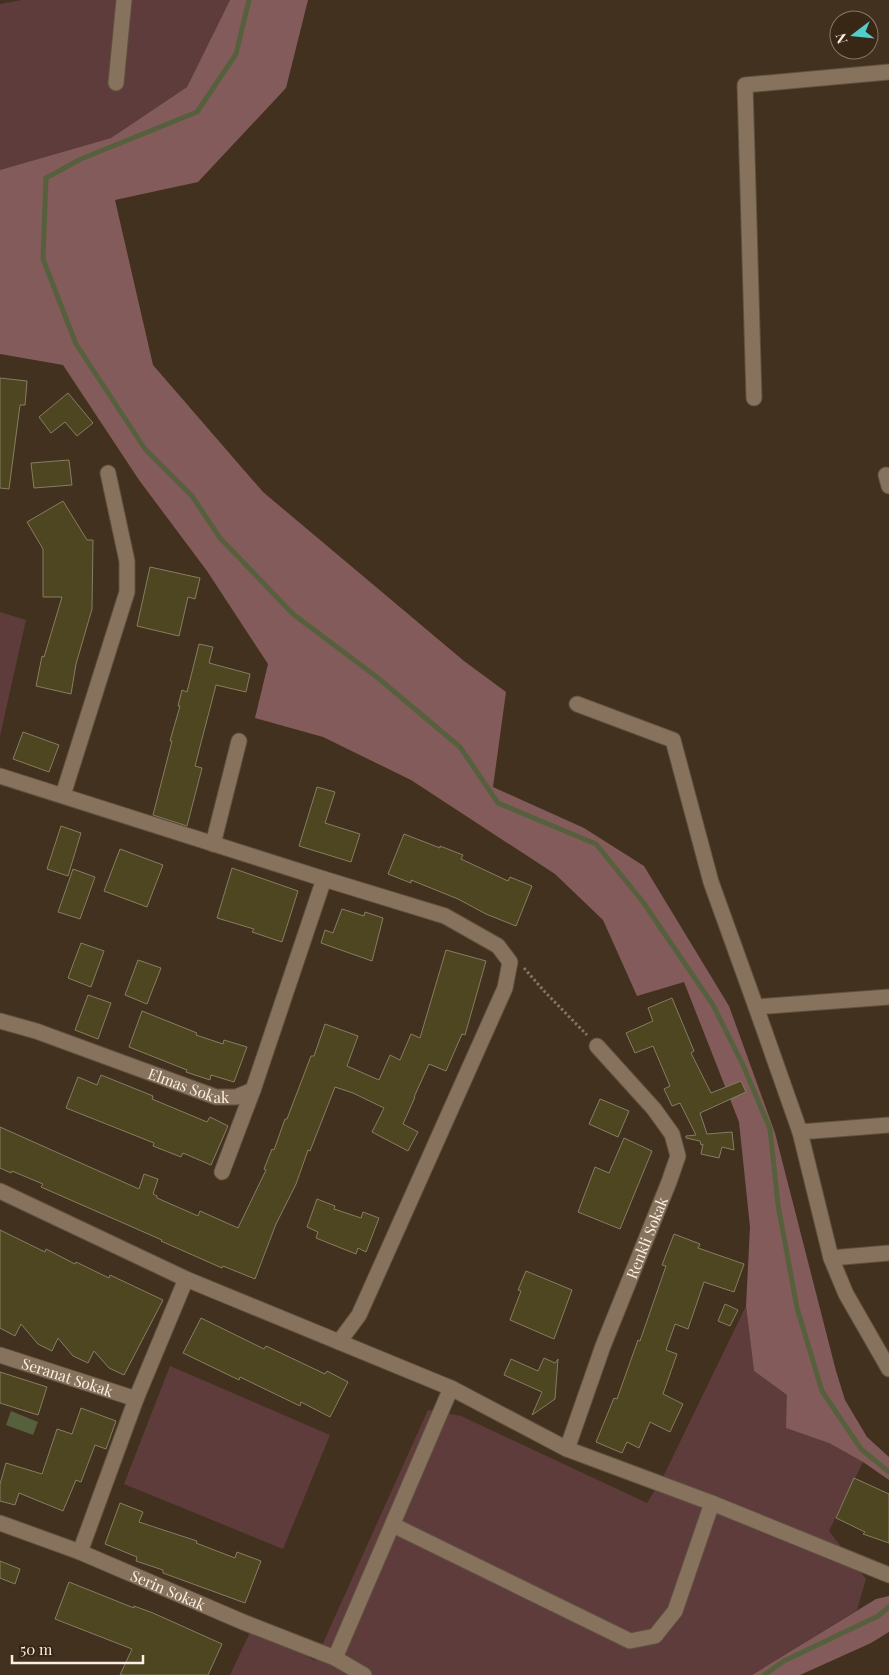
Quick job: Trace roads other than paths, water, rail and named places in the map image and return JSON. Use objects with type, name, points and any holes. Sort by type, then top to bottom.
[{"type":"street","points":[[116,83],[124,0]]},
{"type":"street","points":[[754,398],[746,85],[889,72]]},
{"type":"street","points":[[63,795],[127,592],[128,560],[108,474]]},
{"type":"street","points":[[577,704],[673,740],[711,882],[800,1132],[831,1258],[846,1294],[889,1369]]},
{"type":"street","points":[[213,844],[239,741]]},
{"type":"street","points":[[0,776],[445,916],[498,946],[510,962],[506,988],[359,1314],[339,1342]]},
{"type":"street","name":"Elmas Sokak","points":[[0,1021],[36,1031],[216,1097],[236,1097],[253,1090],[324,879]]},
{"type":"street","points":[[756,1007],[889,997]]},
{"type":"street","name":"Renkli Sokak","points":[[567,1449],[603,1346],[678,1156],[672,1134],[654,1109],[597,1046]]},
{"type":"street","points":[[222,1172],[253,1090]]},
{"type":"street","points":[[800,1132],[889,1125]]},
{"type":"street","points":[[0,1191],[186,1279],[451,1388],[567,1449],[712,1503],[889,1575]]},
{"type":"street","points":[[831,1258],[889,1253]]},
{"type":"street","points":[[80,1552],[136,1398],[186,1279]]},
{"type":"street","name":"Seranat Sokak","points":[[0,1355],[136,1398]]},
{"type":"street","points":[[335,1658],[451,1388]]},
{"type":"street","points":[[392,1525],[630,1642],[656,1636],[675,1611],[712,1503]]},
{"type":"street","name":"Serin Sokak","points":[[0,1522],[80,1552],[243,1622],[335,1658],[364,1675]]},
{"type":"waterway","points":[[249,0],[236,54],[197,112],[81,159],[46,178],[43,259],[76,344],[145,449],[192,496],[220,538],[293,614],[378,678],[460,747],[498,803],[596,844],[643,902],[713,1005],[743,1065],[770,1129],[778,1205],[797,1308],[822,1391],[861,1449],[889,1472]]},
{"type":"waterway","points":[[764,1675],[784,1661],[878,1616],[889,1607]]}]
